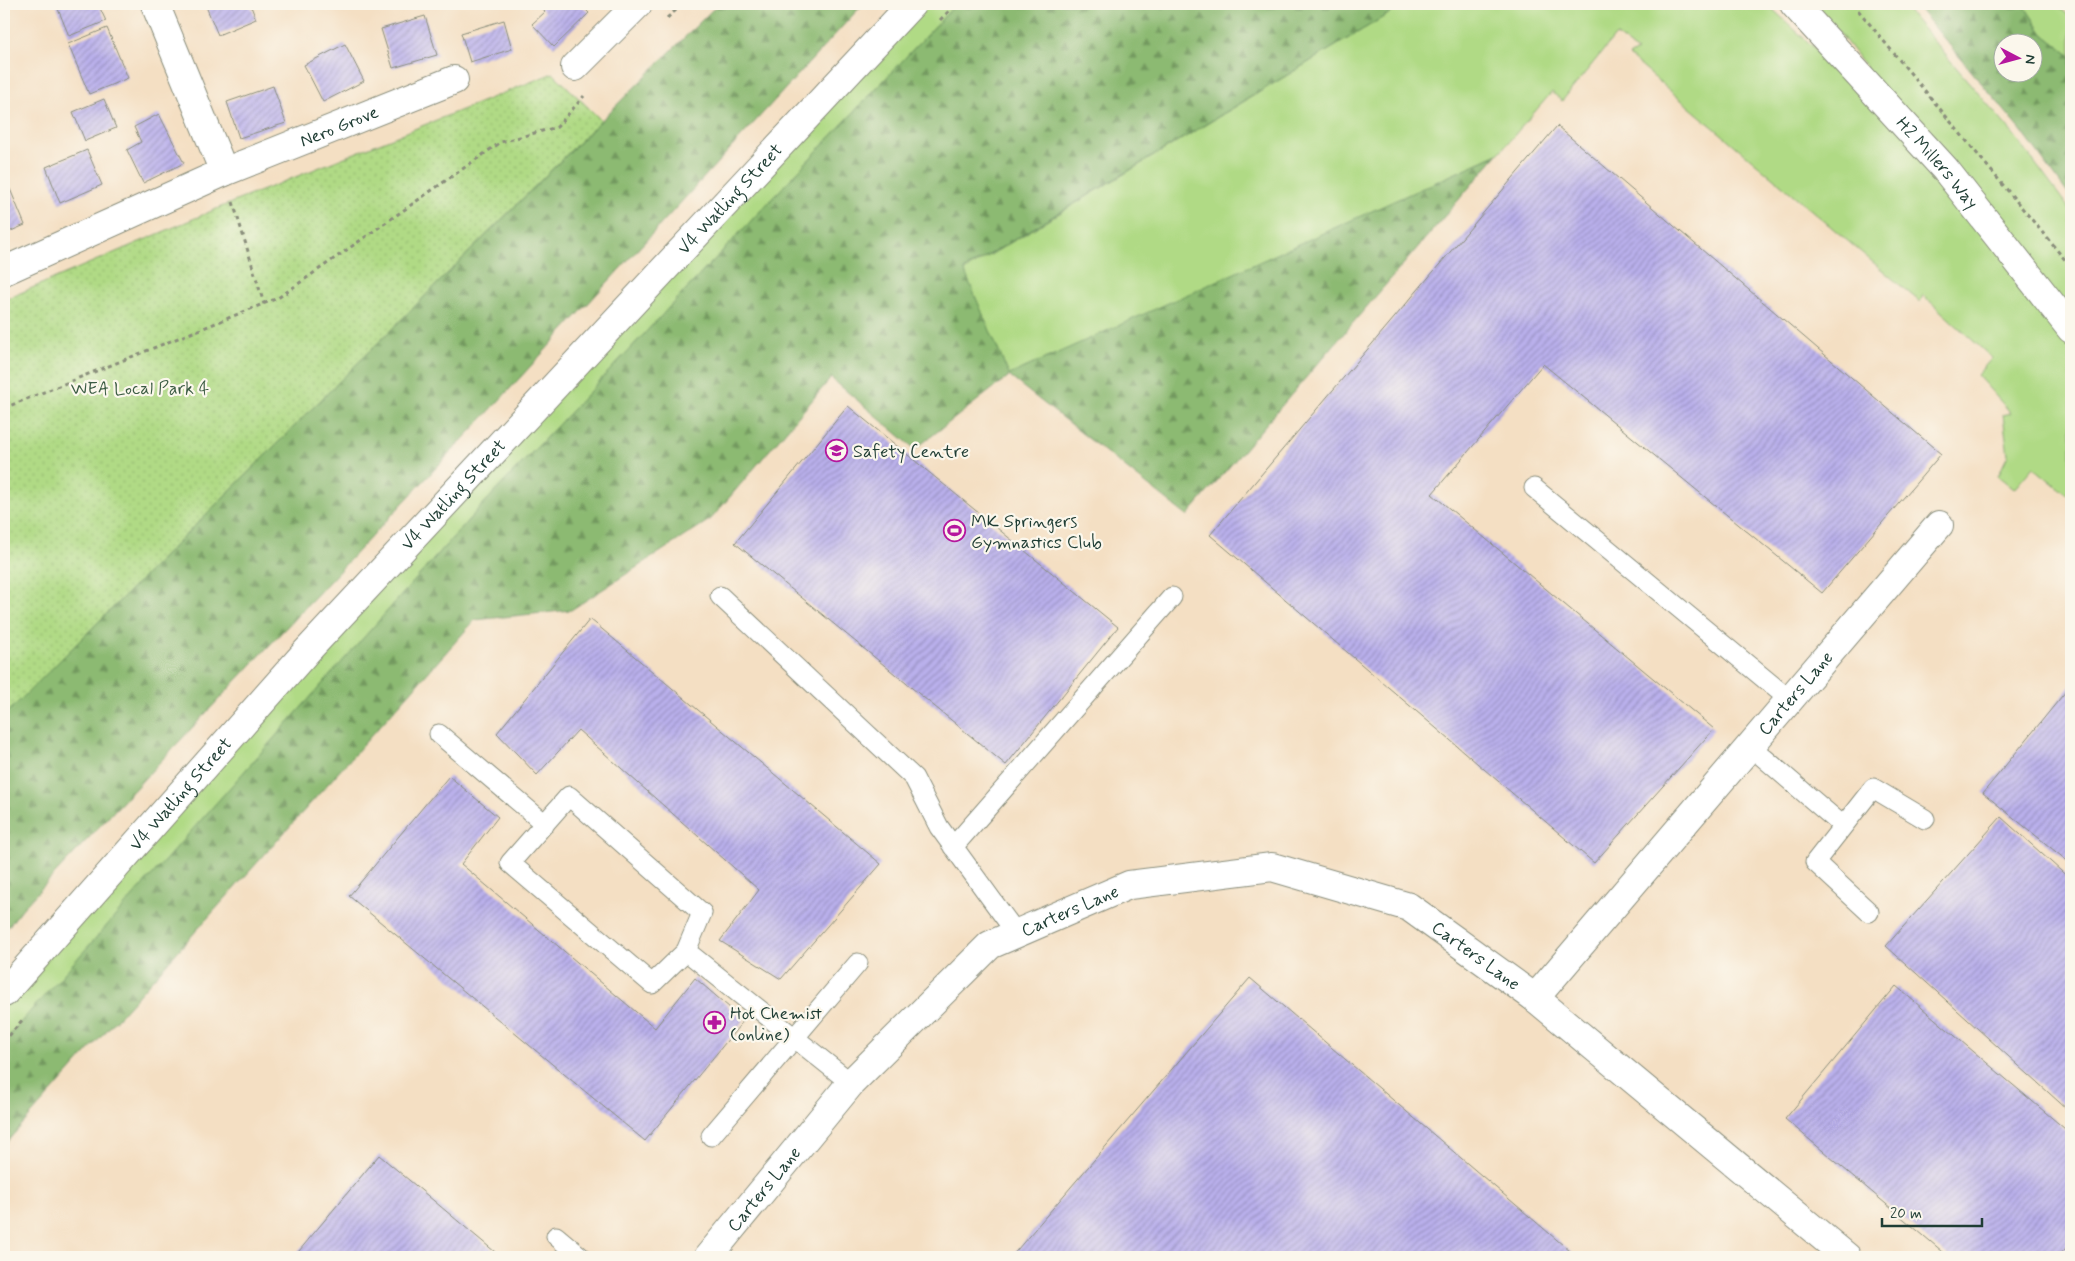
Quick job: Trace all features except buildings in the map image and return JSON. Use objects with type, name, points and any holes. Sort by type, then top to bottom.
[{"type":"street","points":[[155,4],[224,172]]},
{"type":"street","name":"V4 Watling Street","points":[[4,993],[306,651],[912,4]]},
{"type":"street","name":"H2 Millers Way","points":[[1794,4],[1945,169],[2071,329]]},
{"type":"street","points":[[576,67],[628,7]]},
{"type":"street","name":"Nero Grove","points":[[4,271],[224,172],[454,80]]},
{"type":"street","name":"Carters Lane","points":[[1535,998],[1939,525]]},
{"type":"street","name":"Carters Lane","points":[[708,1257],[852,1083],[990,945],[1129,885],[1272,867],[1408,908],[1535,998],[1847,1257]]},
{"type":"lane","points":[[1534,488],[1790,700]]},
{"type":"lane","points":[[720,596],[914,778],[939,827],[1016,934]]},
{"type":"lane","points":[[953,847],[1172,597]]},
{"type":"lane","points":[[439,734],[545,824]]},
{"type":"lane","points":[[1750,746],[1843,826]]},
{"type":"lane","points":[[1869,912],[1815,862],[1873,788],[1925,819]]},
{"type":"lane","points":[[569,796],[702,913],[686,950],[652,984],[510,864],[569,796]]},
{"type":"lane","points":[[686,950],[852,1083]]},
{"type":"lane","points":[[711,1136],[858,963]]},
{"type":"lane","points":[[556,1236],[581,1257]]},
{"type":"path","points":[[661,23],[683,4]]},
{"type":"path","points":[[1853,4],[2071,267]]},
{"type":"path","points":[[4,408],[278,298],[501,142],[558,127],[590,90]]},
{"type":"path","points":[[224,172],[264,304]]},
{"type":"green space","points":[[718,4],[863,4],[495,405],[22,909],[4,932],[4,716]]},
{"type":"green space","points":[[912,4],[956,4],[473,515],[4,1042],[4,993]]},
{"type":"green space","points":[[956,4],[1405,4],[964,270],[1009,375],[1498,154],[1187,516],[1009,376],[915,449],[831,378],[711,519],[571,610],[475,620],[4,1145],[4,1042],[19,1024],[473,515]]},
{"type":"green space","points":[[1405,4],[1767,4],[1942,166],[1817,4],[1902,4],[2014,135],[2071,211],[2071,498],[2033,467],[2014,489],[1998,476],[2008,455],[2003,415],[2011,413],[1977,375],[1992,358],[1923,295],[1920,302],[1629,56],[1637,51],[1616,35],[1562,101],[1552,92],[1498,154],[1009,376],[964,271]]},
{"type":"green space","points":[[1915,4],[2023,4],[2042,32],[1992,32],[1992,82],[2042,82],[2042,32],[2071,56],[2071,198],[2020,129]]},
{"type":"green space","points":[[2023,4],[2056,4],[2071,18],[2071,56],[2043,34]]},
{"type":"green space","name":"WEA Local Park 4","points":[[553,73],[601,120],[4,716],[4,300],[221,207]]},
{"type":"place","name":"Safety Centre","points":[[837,451]]},
{"type":"place","name":"MK Springers Gymnastics Club","points":[[955,531]]},
{"type":"place","name":"Hot Chemist (online)","points":[[714,1023]]}]
